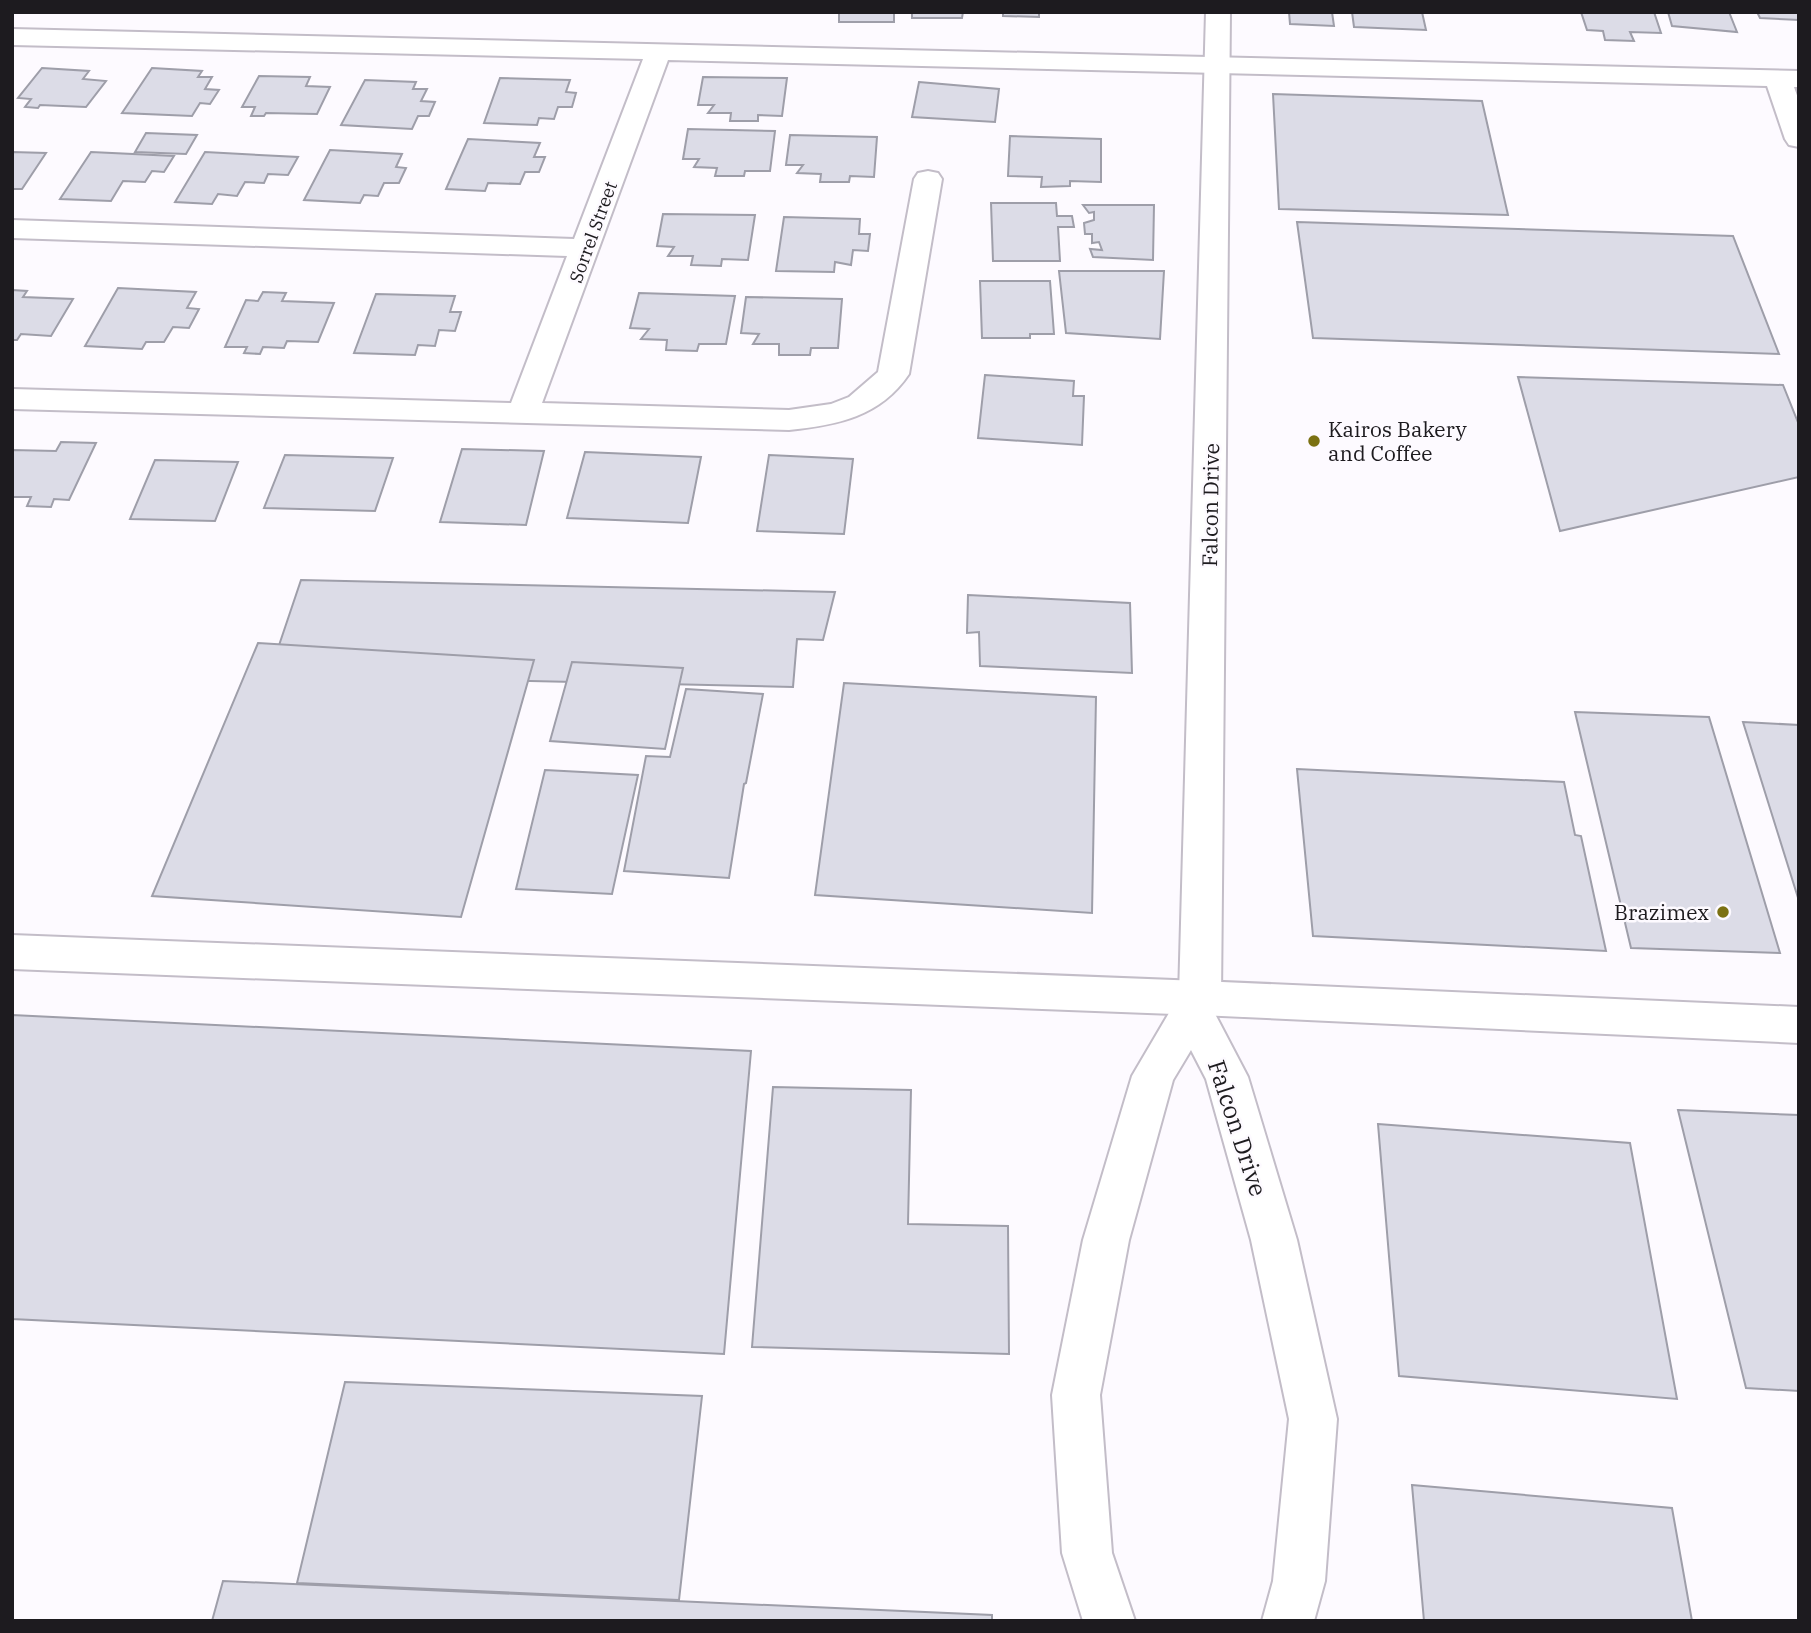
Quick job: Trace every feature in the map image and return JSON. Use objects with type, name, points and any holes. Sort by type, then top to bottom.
[{"type":"street","name":"Falcon Drive","points":[[1218,12],[1197,1006],[1227,1077],[1275,1240],[1313,1419],[1299,1581],[1288,1621]]},
{"type":"street","points":[[12,37],[1219,63],[1788,79],[1799,139]]},
{"type":"street","name":"Sorrel Street","points":[[523,413],[659,51]]},
{"type":"street","points":[[12,399],[789,420],[824,416],[853,408],[878,394],[893,374],[928,179]]},
{"type":"street","points":[[12,229],[587,248]]},
{"type":"street","points":[[12,952],[1197,1006],[1799,1025]]},
{"type":"street","points":[[1109,1621],[1087,1553],[1076,1395],[1105,1240],[1153,1076],[1197,1006]]},
{"type":"building","points":[[839,12],[894,12],[894,22],[839,22]]},
{"type":"building","points":[[912,12],[963,12],[962,18],[912,18]]},
{"type":"building","points":[[1003,12],[1039,12],[1039,17],[1003,16]]},
{"type":"building","points":[[1289,12],[1332,12],[1334,26],[1290,24]]},
{"type":"building","points":[[1352,12],[1422,12],[1426,30],[1354,27]]},
{"type":"building","points":[[1581,12],[1654,12],[1661,33],[1630,32],[1634,41],[1605,40],[1603,31],[1587,30]]},
{"type":"building","points":[[1668,12],[1729,12],[1737,32],[1672,26]]},
{"type":"building","points":[[1757,12],[1799,12],[1799,20],[1760,18]]},
{"type":"building","points":[[42,68],[89,71],[83,79],[106,81],[86,107],[25,107],[31,99],[18,98]]},
{"type":"building","points":[[152,68],[202,71],[198,77],[212,77],[205,89],[219,90],[210,104],[200,103],[192,116],[122,113]]},
{"type":"building","points":[[259,76],[310,77],[306,86],[330,87],[317,114],[266,113],[264,116],[251,116],[255,107],[242,107]]},
{"type":"building","points":[[703,77],[787,78],[782,116],[758,115],[758,121],[730,121],[731,113],[708,113],[714,105],[698,105]]},
{"type":"building","points":[[500,78],[570,80],[566,92],[576,93],[572,107],[558,107],[554,119],[539,118],[537,125],[484,123]]},
{"type":"building","points":[[365,80],[416,82],[413,89],[427,89],[421,101],[435,102],[429,116],[418,116],[412,129],[341,125]]},
{"type":"building","points":[[919,82],[999,89],[995,122],[912,117]]},
{"type":"building","points":[[1273,94],[1482,101],[1508,215],[1279,209]]},
{"type":"building","points":[[688,129],[775,131],[770,171],[745,171],[744,176],[715,176],[717,168],[694,167],[699,159],[683,159]]},
{"type":"building","points":[[146,133],[197,135],[186,154],[135,152]]},
{"type":"building","points":[[790,135],[877,137],[874,177],[850,176],[849,182],[820,182],[821,174],[797,173],[803,165],[786,165]]},
{"type":"building","points":[[1010,136],[1101,139],[1101,182],[1070,181],[1070,186],[1041,187],[1042,177],[1008,176]]},
{"type":"building","points":[[468,139],[540,143],[534,157],[545,157],[539,172],[525,172],[520,184],[488,183],[485,191],[446,189]]},
{"type":"building","points":[[330,150],[402,154],[396,167],[406,168],[399,183],[384,183],[378,196],[364,195],[360,203],[304,200]]},
{"type":"building","points":[[12,152],[46,153],[22,189],[12,189]]},
{"type":"building","points":[[91,152],[174,156],[164,172],[152,171],[145,182],[123,181],[111,201],[60,199]]},
{"type":"building","points":[[205,152],[298,157],[288,175],[268,174],[264,183],[245,182],[237,196],[218,194],[212,204],[175,202]]},
{"type":"building","points":[[991,203],[1056,203],[1057,216],[1072,216],[1074,227],[1058,227],[1060,261],[993,261]]},
{"type":"building","points":[[1083,205],[1154,205],[1153,260],[1093,257],[1090,249],[1102,250],[1099,242],[1092,243],[1092,234],[1085,234],[1084,223],[1094,220],[1094,212],[1089,213]]},
{"type":"building","points":[[663,214],[755,215],[748,260],[722,259],[721,266],[691,265],[693,256],[668,256],[674,247],[657,246]]},
{"type":"building","points":[[784,217],[860,219],[859,234],[870,234],[868,251],[853,250],[851,265],[835,262],[834,272],[776,271]]},
{"type":"building","points":[[1297,222],[1733,236],[1779,354],[1313,338]]},
{"type":"building","points":[[1059,271],[1164,271],[1160,339],[1066,333]]},
{"type":"building","points":[[980,281],[1050,281],[1054,334],[1030,334],[1030,338],[982,338]]},
{"type":"building","points":[[118,288],[196,292],[187,308],[199,309],[189,328],[173,327],[164,342],[146,342],[142,349],[85,346]]},
{"type":"building","points":[[12,290],[27,291],[23,297],[73,299],[51,336],[21,334],[17,340],[12,340]]},
{"type":"building","points":[[263,292],[286,293],[282,301],[334,303],[318,342],[287,341],[284,348],[263,347],[260,354],[244,353],[247,347],[225,347],[246,300],[258,301]]},
{"type":"building","points":[[639,293],[735,296],[726,344],[699,344],[697,351],[666,350],[667,340],[641,339],[649,329],[630,328]]},
{"type":"building","points":[[376,294],[455,296],[450,312],[461,312],[455,331],[439,330],[435,346],[418,345],[415,355],[354,353]]},
{"type":"building","points":[[746,297],[842,299],[838,348],[811,348],[810,355],[779,355],[779,344],[753,344],[759,334],[741,333]]},
{"type":"building","points":[[985,375],[1074,381],[1073,396],[1084,396],[1082,445],[978,438]]},
{"type":"building","points":[[1518,377],[1783,385],[1799,425],[1799,477],[1560,531]]},
{"type":"building","points":[[61,442],[96,443],[69,500],[54,499],[51,507],[27,506],[31,497],[12,497],[12,450],[56,451]]},
{"type":"building","points":[[462,449],[544,451],[526,525],[440,522]]},
{"type":"building","points":[[585,452],[701,457],[688,523],[567,518]]},
{"type":"building","points":[[285,455],[393,458],[375,511],[264,508]]},
{"type":"building","points":[[769,455],[853,459],[844,534],[757,531]]},
{"type":"building","points":[[155,460],[238,462],[215,521],[130,519]]},
{"type":"building","points":[[301,580],[835,592],[823,640],[797,639],[793,687],[269,675]]},
{"type":"building","points":[[968,595],[1130,603],[1132,673],[980,666],[979,632],[967,633]]},
{"type":"building","points":[[258,643],[534,660],[461,917],[152,896]]},
{"type":"building","points":[[572,662],[683,668],[665,749],[550,741]]},
{"type":"building","points":[[844,683],[1096,697],[1092,913],[815,895]]},
{"type":"building","points":[[686,689],[763,694],[744,784],[729,878],[624,871],[646,756],[670,757]]},
{"type":"building","points":[[1575,712],[1709,717],[1780,953],[1631,948]]},
{"type":"building","points":[[1743,722],[1799,725],[1799,901]]},
{"type":"building","points":[[1297,769],[1564,782],[1575,835],[1581,836],[1606,951],[1313,936]]},
{"type":"building","points":[[545,770],[638,775],[612,894],[516,889]]},
{"type":"building","points":[[12,1015],[751,1051],[724,1354],[12,1319]]},
{"type":"building","points":[[773,1087],[911,1090],[908,1224],[1008,1226],[1009,1354],[752,1347]]},
{"type":"building","points":[[1678,1110],[1799,1115],[1799,1391],[1746,1388]]},
{"type":"building","points":[[1378,1124],[1630,1143],[1677,1399],[1399,1376]]},
{"type":"building","points":[[345,1382],[702,1396],[679,1600],[297,1583]]},
{"type":"building","points":[[1412,1485],[1672,1508],[1692,1621],[1424,1621]]},
{"type":"building","points":[[223,1581],[992,1615],[992,1621],[212,1621]]},
{"type":"place","name":"Kairos Bakery and Coffee","points":[[1314,441]]},
{"type":"place","name":"Brazimex","points":[[1723,912]]}]
